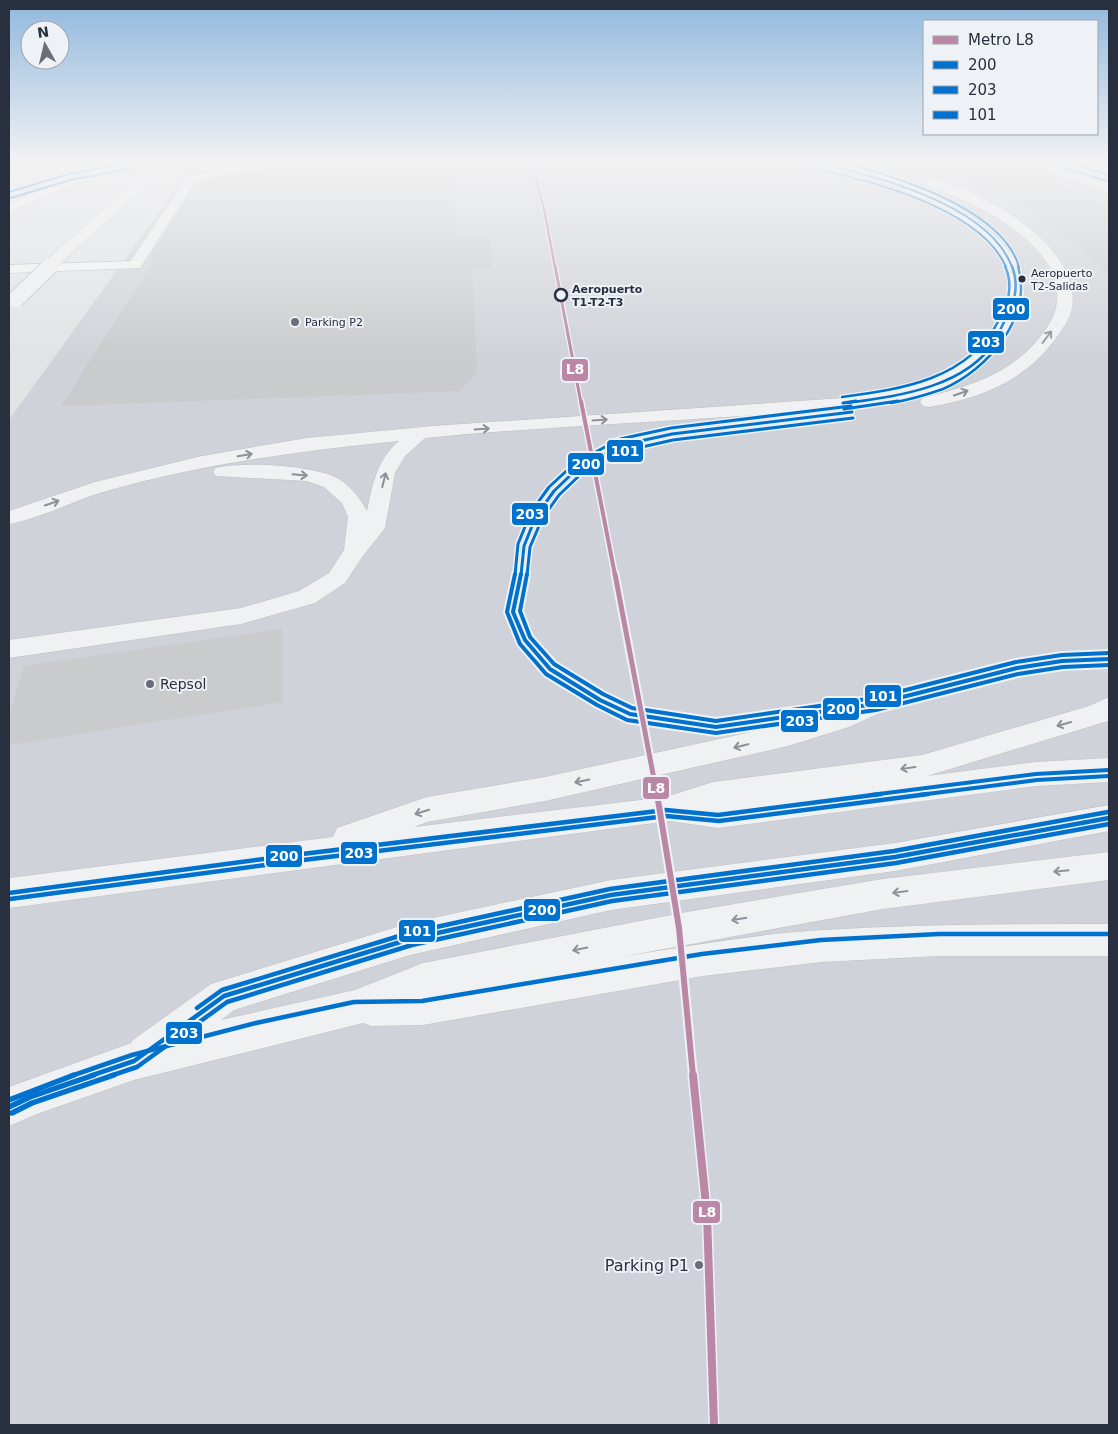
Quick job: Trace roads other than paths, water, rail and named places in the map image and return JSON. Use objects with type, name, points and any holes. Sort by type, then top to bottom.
[{"type":"highway","points":[[9,270],[135,265]]},
{"type":"highway","points":[[9,277],[51,274],[83,268]]},
{"type":"street","points":[[13,303],[92,228]]},
{"type":"street","points":[[135,265],[159,228]]},
{"type":"street","points":[[9,518],[95,488],[202,462],[307,444],[534,425],[843,403],[913,391],[944,381],[981,357],[992,346],[1012,312],[1017,296],[1016,277],[1012,266],[1002,249],[978,228]]},
{"type":"street","points":[[843,403],[914,405],[935,402],[979,387],[1029,361],[1063,313],[1064,286],[1058,270],[1045,252],[1017,228]]},
{"type":"street","points":[[16,649],[241,616],[308,597],[337,578],[353,553],[374,528],[385,473],[397,453],[426,434]]},
{"type":"street","points":[[95,488],[200,474],[255,471],[310,475],[331,483],[351,500],[360,517],[353,553]]},
{"type":"street","points":[[294,855],[427,810],[545,789],[788,735],[839,720],[875,704],[1017,668],[1062,661],[1109,658]]},
{"type":"street","points":[[9,893],[294,855],[666,810],[713,794],[922,766],[1098,714],[1109,707]]},
{"type":"street","points":[[666,810],[718,815],[1036,774],[1109,770]]},
{"type":"street","points":[[134,1062],[224,996],[410,939],[612,895],[895,856],[1109,818]]},
{"type":"street","points":[[9,1107],[134,1062],[258,1029],[355,1008],[423,980],[687,928],[883,894],[1109,866]]},
{"type":"street","points":[[355,1008],[423,1007],[703,960],[822,946],[939,940],[1109,940]]},
{"type":"metro line","name":"L8","points":[[548,228],[667,845],[679,928],[707,1215],[714,1425]]},
{"type":"place","name":"Aeropuerto T2-Salidas","points":[[1022,279]]},
{"type":"place","name":"Aeropuerto T1-T2-T3","points":[[561,295]]},
{"type":"place","name":"Parking P2","points":[[295,322]]},
{"type":"place","name":"Repsol","points":[[150,684]]},
{"type":"place","name":"Parking P1","points":[[699,1265]]}]
